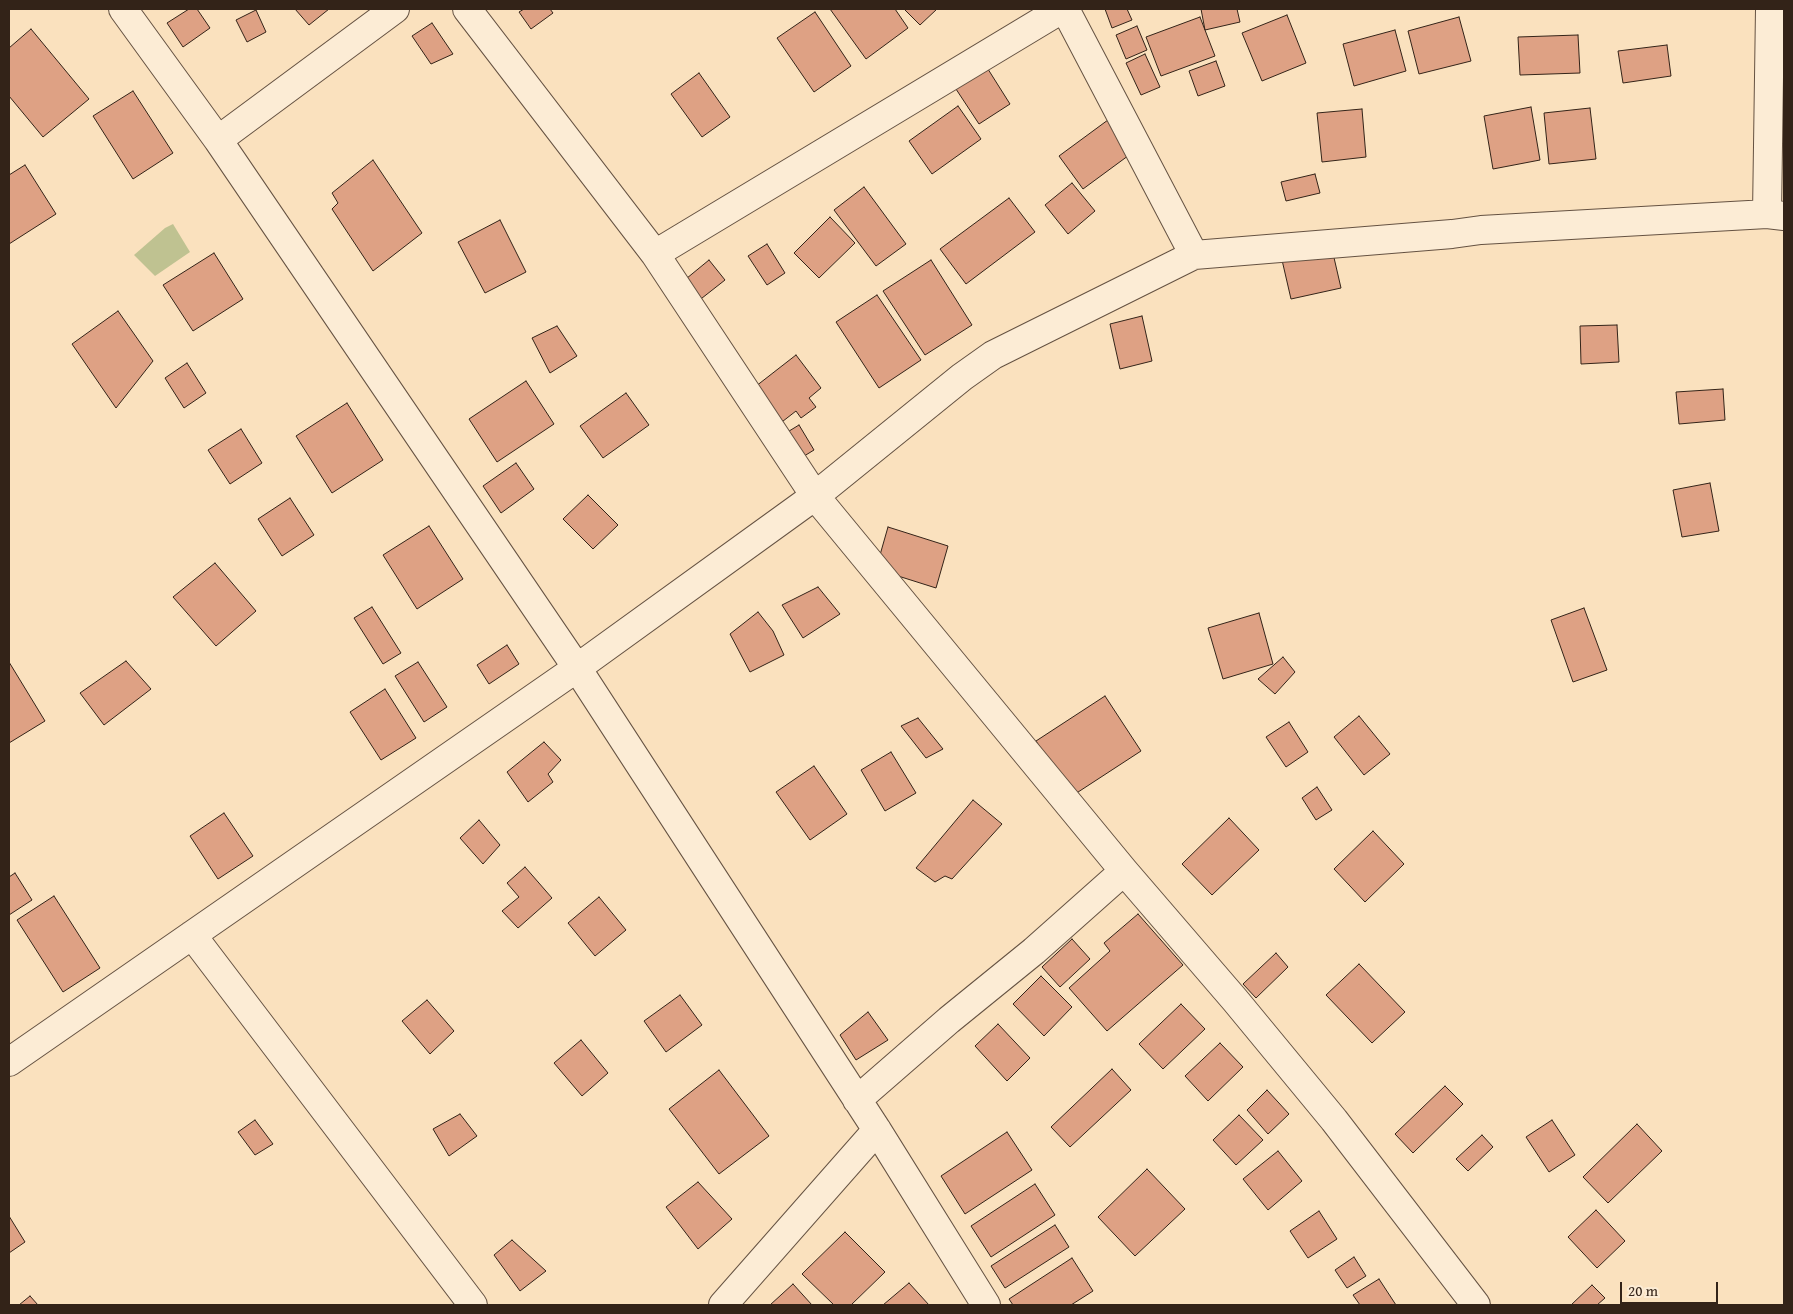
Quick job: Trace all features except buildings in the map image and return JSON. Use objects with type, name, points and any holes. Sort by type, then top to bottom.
[{"type":"street","points":[[124,9],[218,140],[577,668],[877,1130],[986,1305]]},
{"type":"street","points":[[218,140],[395,9]]},
{"type":"street","points":[[467,9],[655,254],[815,496],[1124,871],[1235,1000],[1334,1120],[1476,1305]]},
{"type":"street","points":[[655,254],[1063,9],[1194,255]]},
{"type":"street","points":[[9,1062],[577,668],[815,496],[962,377],[993,355],[1194,255],[1481,230],[1776,215],[1770,9]]},
{"type":"street","points":[[857,1100],[949,1020],[1034,951],[1124,871]]},
{"type":"street","points":[[192,935],[473,1305]]},
{"type":"street","points":[[723,1305],[877,1130]]},
{"type":"green space","points":[[173,224],[190,252],[155,276],[134,255],[165,228]]}]
